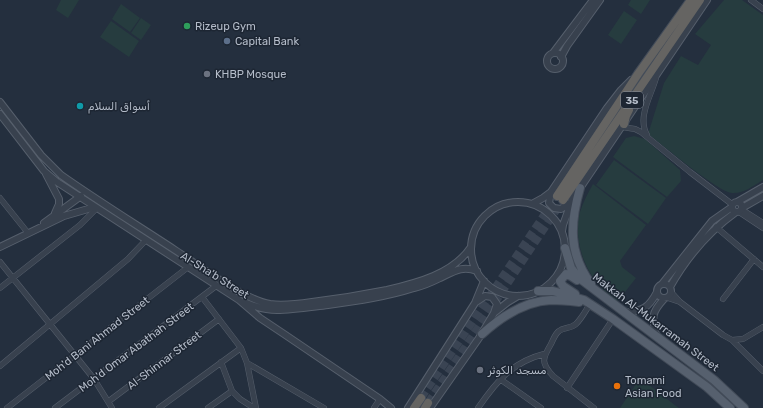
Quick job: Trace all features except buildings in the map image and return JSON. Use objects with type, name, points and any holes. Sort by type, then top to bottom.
[{"type":"highway","name":"35","points":[[557,196],[638,74],[691,0]]},
{"type":"highway","name":"35","points":[[557,196],[652,76],[700,0]]},
{"type":"highway","points":[[623,126],[626,116],[652,76]]},
{"type":"highway","points":[[414,408],[426,404]]},
{"type":"main road","points":[[580,188],[572,228],[576,257],[582,269],[597,291]]},
{"type":"main road","name":"Makkah Al-Mukarramah Street","points":[[565,248],[568,261],[574,273],[714,380],[744,408]]},
{"type":"main road","points":[[587,302],[561,284],[560,281],[564,275],[571,276],[611,302]]},
{"type":"main road","name":"Makkah Al-Mukarramah Street","points":[[538,291],[553,291],[587,302],[707,387],[730,408]]},
{"type":"main road","points":[[482,334],[505,316],[536,301],[551,300],[587,302]]},
{"type":"street","points":[[594,0],[553,53],[549,56],[547,60],[548,64],[552,68],[561,66],[561,57],[567,46],[600,0]]},
{"type":"street","points":[[650,139],[645,131],[643,119],[652,76],[707,0]]},
{"type":"street","points":[[751,0],[763,9]]},
{"type":"street","points":[[553,53],[558,54],[561,57]]},
{"type":"street","name":"Al-Sha'b Street","points":[[0,102],[51,166],[61,175],[252,299],[269,304],[287,305],[351,297],[407,285],[435,275],[454,265],[471,247]]},
{"type":"street","name":"Al-Sha'b Street","points":[[0,114],[44,171],[57,182],[187,268],[239,300],[272,326],[391,408]]},
{"type":"street","points":[[557,196],[549,203],[558,210],[564,208],[572,200],[623,126],[635,128],[763,228]]},
{"type":"street","points":[[44,171],[59,199],[59,204],[54,215]]},
{"type":"street","points":[[656,335],[652,321],[655,308],[666,298],[680,271],[694,252],[716,228],[737,208],[763,187]]},
{"type":"street","points":[[40,227],[86,192]]},
{"type":"street","points":[[532,204],[543,198],[557,196]]},
{"type":"street","points":[[625,313],[645,309],[653,300],[658,287],[712,221],[763,196]]},
{"type":"street","points":[[0,199],[28,233]]},
{"type":"street","points":[[562,233],[563,225],[572,200]]},
{"type":"street","points":[[494,314],[517,296],[522,296],[538,291],[549,284],[558,274],[564,257],[565,248],[562,233],[551,215],[545,210],[532,204],[510,202],[492,209],[478,224],[472,237],[472,261],[484,281],[495,290],[508,295],[522,296]]},
{"type":"street","points":[[0,247],[71,213],[96,208]]},
{"type":"street","points":[[0,288],[80,225],[96,208]]},
{"type":"street","points":[[737,208],[763,223]]},
{"type":"street","points":[[716,228],[763,267]]},
{"type":"street","points":[[0,366],[128,259],[146,240]]},
{"type":"street","points":[[171,257],[176,255],[176,250]]},
{"type":"street","points":[[723,300],[754,259]]},
{"type":"street","points":[[0,262],[94,379],[112,408]]},
{"type":"street","name":"Moh'd Bani Ahmad Street","points":[[7,408],[187,268]]},
{"type":"street","name":"Al-Sha'b Street","points":[[239,300],[257,307],[276,310],[319,306],[368,299],[406,290],[431,282],[462,268],[477,271]]},
{"type":"street","points":[[408,408],[475,303],[484,281]]},
{"type":"street","points":[[662,284],[666,284],[680,302],[723,335],[732,340],[763,371]]},
{"type":"street","name":"Moh'd Omar Abathah Street","points":[[56,408],[216,286]]},
{"type":"street","points":[[656,292],[659,297],[680,302]]},
{"type":"street","points":[[426,404],[482,334],[494,314],[497,304],[492,297],[485,296],[475,303]]},
{"type":"street","points":[[202,297],[241,348],[247,362],[255,408]]},
{"type":"street","points":[[587,302],[576,324],[558,332],[544,354],[544,361],[549,371],[567,388],[594,408]]},
{"type":"street","name":"Al-Shinnar Street","points":[[108,401],[219,319]]},
{"type":"street","points":[[567,388],[613,319]]},
{"type":"street","points":[[732,340],[743,339],[763,327]]},
{"type":"street","points":[[159,408],[241,348]]},
{"type":"street","points":[[478,408],[500,379],[525,361],[535,356],[544,354]]},
{"type":"street","points":[[221,362],[232,391],[240,399],[255,408]]},
{"type":"street","points":[[247,362],[324,408]]},
{"type":"street","points":[[500,379],[537,407]]},
{"type":"street","points":[[208,408],[232,391]]},
{"type":"street","points":[[374,408],[380,399]]},
{"type":"green space","points":[[61,0],[79,0],[68,18],[56,10]]},
{"type":"green space","points":[[631,0],[650,0],[641,14],[628,5]]},
{"type":"green space","points":[[724,0],[742,0],[763,15],[763,180],[748,189],[736,193],[725,191],[715,185],[648,134],[664,83],[681,56],[698,65],[711,45],[695,34]]},
{"type":"green space","points":[[121,4],[140,18],[130,32],[112,19]]},
{"type":"green space","points":[[624,11],[637,20],[621,44],[608,35]]},
{"type":"green space","points":[[141,18],[151,25],[141,40],[131,33]]},
{"type":"green space","points":[[111,21],[139,41],[129,57],[100,37]]},
{"type":"green space","points":[[634,136],[645,139],[680,170],[681,181],[667,197],[613,157],[626,138]]},
{"type":"green space","points":[[614,160],[666,198],[648,224],[596,185]]},
{"type":"green space","points":[[593,184],[646,225],[620,261],[622,267],[636,278],[618,301],[608,294],[591,275],[585,263],[578,237],[580,212]]},
{"type":"green space","points":[[640,378],[676,406],[679,408],[620,408]]},
{"type":"tunnel","points":[[421,398],[557,196]]},
{"type":"tunnel","points":[[428,403],[563,200]]},
{"type":"place","name":"Rizeup Gym","points":[[187,26]]},
{"type":"place","name":"Capital Bank","points":[[227,41]]},
{"type":"place","name":"KHBP Mosque","points":[[207,74]]},
{"type":"place","name":"أسواق السلام","points":[[80,106]]},
{"type":"place","name":"مسجد الكوثر","points":[[480,370]]},
{"type":"place","name":"Tomami Asian Food","points":[[617,386]]}]
